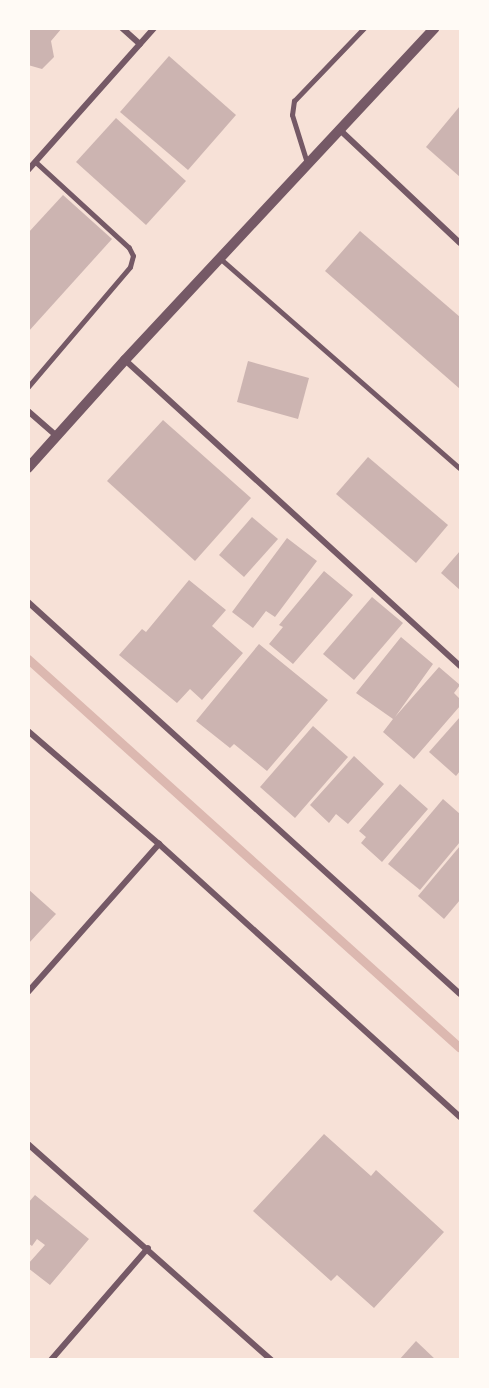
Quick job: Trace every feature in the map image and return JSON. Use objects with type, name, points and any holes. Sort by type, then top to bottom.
[{"type":"street","points":[[122,28],[140,44]]},
{"type":"street","points":[[28,170],[154,28]]},
{"type":"street","points":[[28,468],[125,360],[435,28]]},
{"type":"street","points":[[340,130],[460,243]]},
{"type":"street","points":[[125,360],[460,666]]},
{"type":"street","points":[[28,411],[57,436]]},
{"type":"street","points":[[28,602],[460,994]]},
{"type":"street","points":[[28,731],[159,844],[460,1117]]},
{"type":"street","points":[[28,992],[159,844]]},
{"type":"street","points":[[28,1144],[272,1359]]},
{"type":"street","points":[[51,1359],[148,1248]]},
{"type":"lane","points":[[307,165],[292,115],[294,101],[364,28]]},
{"type":"lane","points":[[28,387],[130,267],[133,256],[129,248],[35,162]]},
{"type":"lane","points":[[221,259],[460,468]]},
{"type":"building","points":[[28,28],[62,28],[51,41],[54,57],[42,69],[28,65]]},
{"type":"building","points":[[169,56],[236,115],[188,170],[120,112]]},
{"type":"building","points":[[460,106],[460,177],[426,147]]},
{"type":"building","points":[[116,118],[186,181],[146,225],[76,162]]},
{"type":"building","points":[[63,195],[112,239],[28,332],[28,233]]},
{"type":"building","points":[[360,231],[460,317],[460,389],[325,271]]},
{"type":"building","points":[[248,361],[309,378],[298,419],[237,402]]},
{"type":"building","points":[[163,420],[251,498],[195,561],[107,481]]},
{"type":"building","points":[[368,457],[448,525],[416,563],[336,494]]},
{"type":"building","points":[[252,517],[278,539],[244,577],[219,555]]},
{"type":"building","points":[[287,538],[317,561],[275,617],[266,611],[253,628],[232,612]]},
{"type":"building","points":[[460,551],[460,590],[441,573]]},
{"type":"building","points":[[324,571],[353,595],[293,664],[269,644],[283,627],[279,625]]},
{"type":"building","points":[[189,580],[226,610],[212,626],[243,653],[202,700],[190,689],[177,703],[119,655],[142,629],[146,632]]},
{"type":"building","points":[[372,597],[403,623],[354,680],[323,654]]},
{"type":"building","points":[[401,637],[433,664],[395,717],[439,667],[460,685],[454,693],[460,699],[460,706],[414,759],[383,732],[393,719],[356,693]]},
{"type":"building","points":[[259,644],[328,700],[267,771],[234,744],[230,748],[196,721]]},
{"type":"building","points":[[460,717],[460,771],[456,776],[429,752]]},
{"type":"building","points":[[313,726],[348,757],[295,818],[260,787]]},
{"type":"building","points":[[354,756],[384,784],[348,824],[336,814],[329,823],[310,805]]},
{"type":"building","points":[[400,784],[428,809],[382,862],[361,843],[366,837],[359,831]]},
{"type":"building","points":[[443,799],[460,814],[460,842],[420,890],[388,864]]},
{"type":"building","points":[[460,846],[460,900],[444,919],[418,896]]},
{"type":"building","points":[[28,889],[56,914],[28,944]]},
{"type":"building","points":[[324,1134],[371,1176],[376,1170],[444,1232],[374,1308],[337,1275],[331,1281],[253,1211]]},
{"type":"building","points":[[35,1195],[89,1239],[50,1285],[28,1268],[28,1264],[45,1245],[37,1239],[32,1246],[28,1243],[28,1203]]},
{"type":"building","points":[[416,1341],[436,1360],[399,1360]]},
{"type":"waterway","points":[[28,659],[460,1048]]}]
